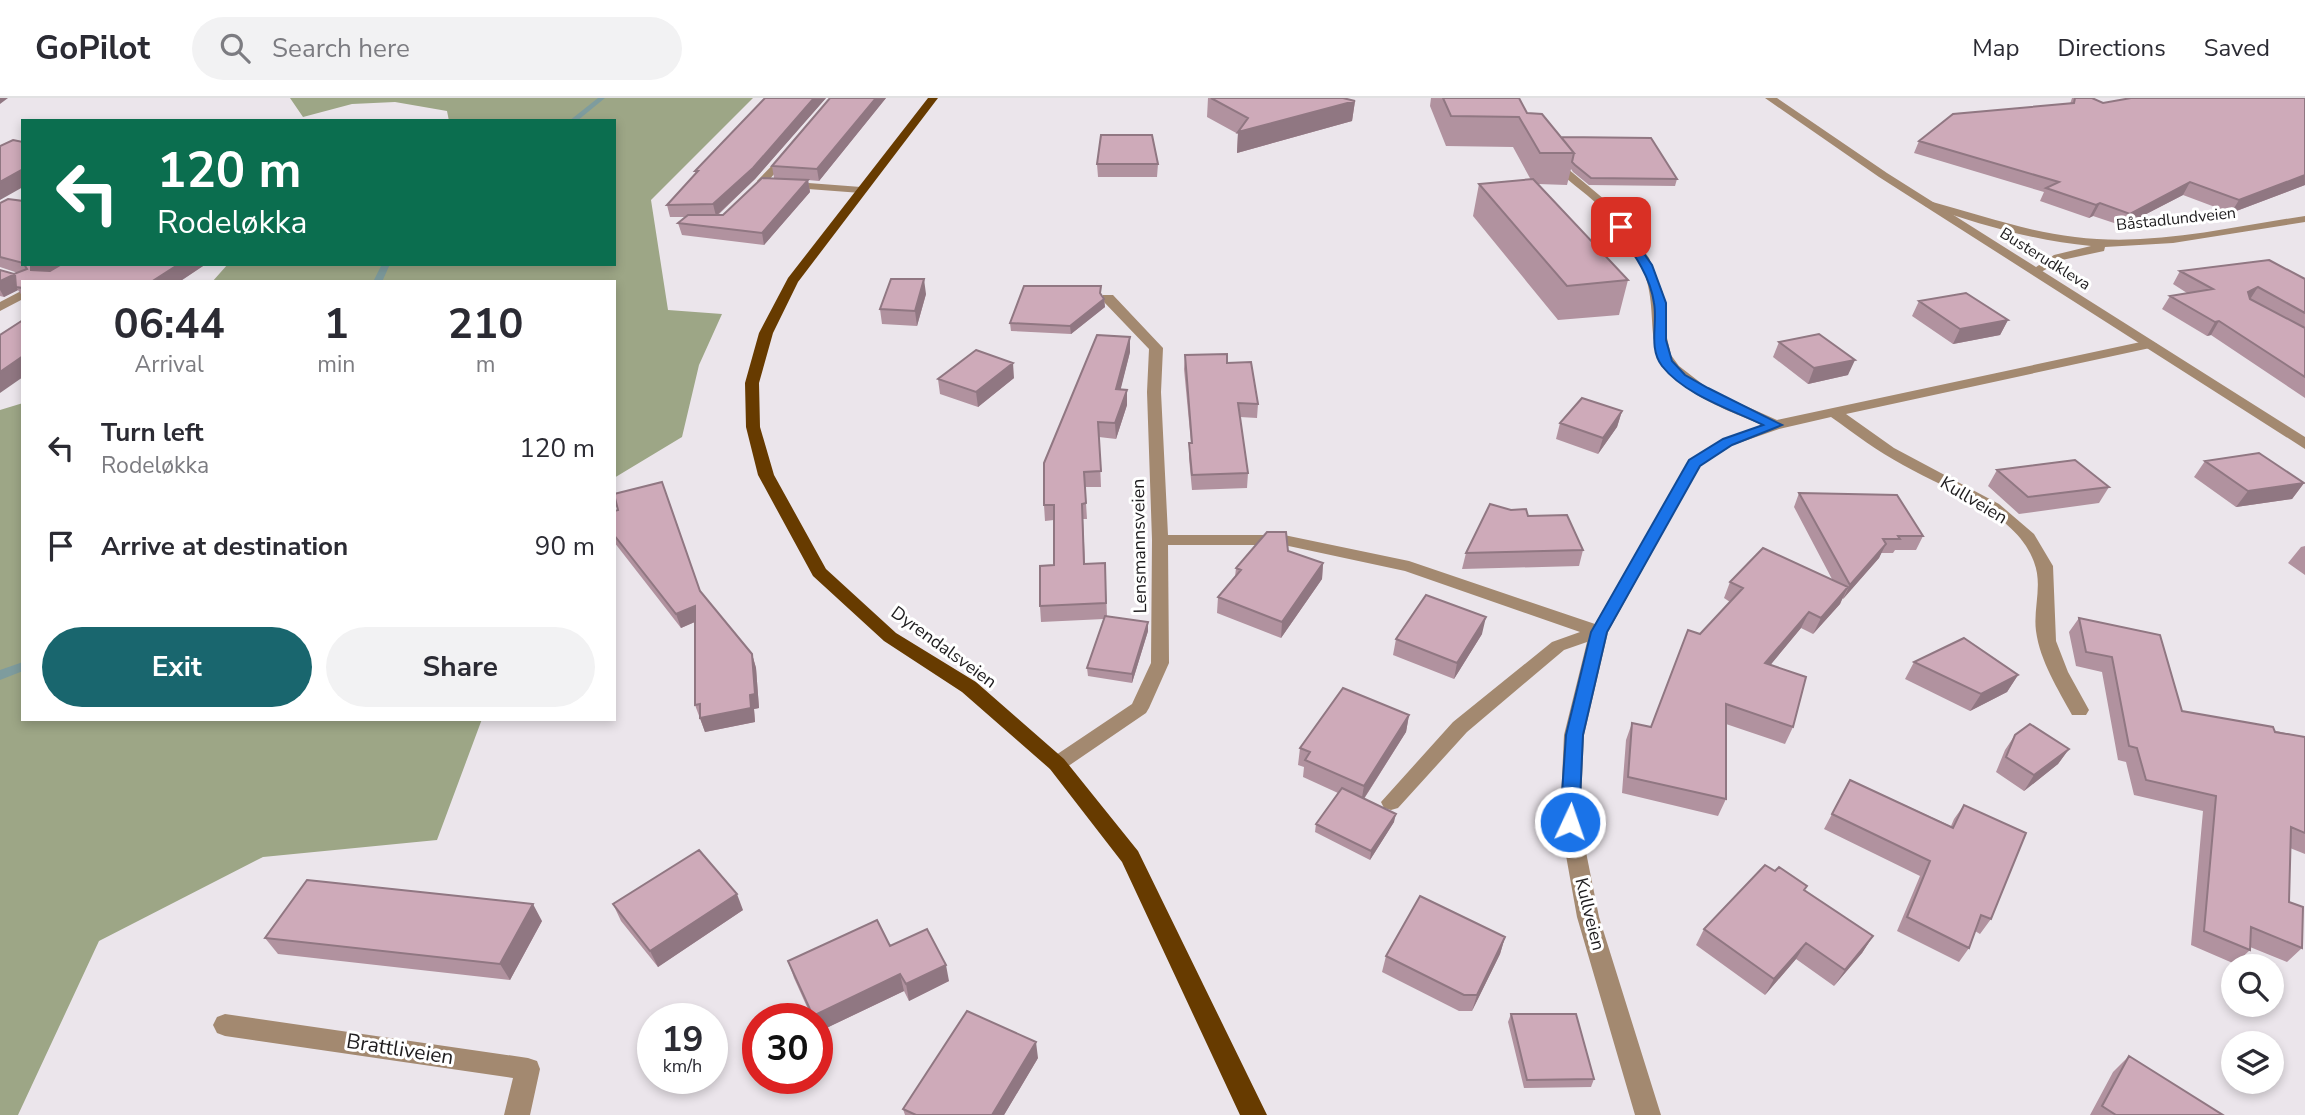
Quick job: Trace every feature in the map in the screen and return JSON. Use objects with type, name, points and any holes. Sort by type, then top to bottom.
[{"type":"main road","name":"Dyrendalsveien","points":[[933,98],[792,281],[766,333],[752,383],[753,427],[766,475],[819,572],[890,636],[969,687],[1057,764],[1130,857],[1233,1077],[1254,1115]]},
{"type":"street","name":"Busterudkleva","points":[[1770,98],[1929,204],[2305,444]]},
{"type":"street","points":[[795,144],[757,187],[861,190]]},
{"type":"street","points":[[1548,151],[1567,176],[1608,208],[1647,265],[1660,303],[1660,340],[1666,362],[1681,377],[1703,391],[1775,425]]},
{"type":"street","name":"Båstadlundveien","points":[[1929,204],[2019,231],[2127,243],[2305,219]]},
{"type":"street","points":[[2036,271],[2046,262],[2066,254],[2127,243]]},
{"type":"street","points":[[0,307],[21,295]]},
{"type":"street","name":"Lensmannsveien","points":[[1057,764],[1139,708],[1160,663],[1160,540],[1154,392],[1156,348],[1108,298]]},
{"type":"street","name":"Kullveien","points":[[1648,1115],[1588,917],[1570,822],[1574,735],[1599,632],[1694,463],[1728,442],[1775,425],[2150,344]]},
{"type":"street","name":"Kullveien","points":[[1832,411],[1890,452],[2005,515],[2028,538],[2042,558],[2046,573],[2045,628],[2049,647],[2079,710]]},
{"type":"street","points":[[1160,540],[1284,540],[1409,566],[1599,632]]},
{"type":"street","points":[[1391,802],[1460,727],[1558,646],[1599,632]]},
{"type":"street","name":"Brattliveien","points":[[225,1025],[528,1069],[517,1115]]},
{"type":"green space","points":[[290,98],[753,98],[651,200],[668,310],[722,314],[699,365],[682,437],[616,477],[616,280],[214,280],[226,266],[616,266],[616,119],[449,119],[447,111],[395,102],[352,104],[303,117]]},
{"type":"green space","points":[[21,404],[21,721],[481,721],[437,840],[263,857],[99,941],[18,1115],[0,1115],[0,410]]},
{"type":"building","points":[[765,98],[814,98],[753,168],[713,204],[667,205],[698,171],[695,171]]},
{"type":"building","points":[[830,98],[876,98],[817,169],[772,166]]},
{"type":"building","points":[[1211,98],[1343,98],[1355,101],[1238,132],[1248,118]]},
{"type":"building","points":[[1443,98],[1519,98],[1527,113],[1542,114],[1574,153],[1540,153],[1519,117],[1451,116]]},
{"type":"building","points":[[2075,98],[2092,98],[2103,103],[2131,98],[2305,98],[2305,175],[2239,200],[2190,182],[2130,214],[2046,188],[2059,182],[1919,141],[1953,114],[2074,103]]},
{"type":"building","points":[[1101,135],[1152,135],[1158,164],[1097,164]]},
{"type":"building","points":[[1561,137],[1651,138],[1677,179],[1591,178],[1572,162],[1574,153]]},
{"type":"building","points":[[13,140],[21,142],[21,170],[0,182],[0,146]]},
{"type":"building","points":[[762,178],[808,180],[762,233],[678,223],[688,215],[723,215]]},
{"type":"building","points":[[1533,179],[1628,280],[1567,286],[1479,184]]},
{"type":"building","points":[[8,199],[21,201],[21,262],[0,257],[0,203]]},
{"type":"building","points":[[2269,260],[2305,279],[2305,313],[2258,287],[2248,292],[2250,299],[2305,328],[2305,377],[2219,321],[2215,322],[2170,296],[2213,289],[2180,271]]},
{"type":"building","points":[[25,266],[31,266],[31,270],[50,271],[59,266],[176,266],[154,280],[21,280],[21,288],[16,287],[15,274],[0,281],[0,270],[14,274],[27,269]]},
{"type":"building","points":[[891,279],[924,279],[915,311],[880,309]]},
{"type":"building","points":[[1024,286],[1101,286],[1100,293],[1104,299],[1070,326],[1010,323]]},
{"type":"building","points":[[1966,293],[2008,320],[1960,329],[1919,301]]},
{"type":"building","points":[[21,321],[21,357],[0,372],[0,335]]},
{"type":"building","points":[[1819,334],[1855,360],[1814,368],[1779,342]]},
{"type":"building","points":[[1097,335],[1130,337],[1116,389],[1127,390],[1115,423],[1098,422],[1101,471],[1084,472],[1084,564],[1105,563],[1106,603],[1040,606],[1040,566],[1054,565],[1054,505],[1044,505],[1044,463]]},
{"type":"building","points":[[976,350],[1013,363],[976,392],[938,379]]},
{"type":"building","points":[[1227,354],[1227,363],[1251,362],[1258,404],[1238,403],[1248,473],[1192,475],[1185,355]]},
{"type":"building","points":[[1582,398],[1622,411],[1603,438],[1560,423]]},
{"type":"building","points":[[2259,453],[2304,483],[2248,491],[2205,461]]},
{"type":"building","points":[[2075,460],[2109,487],[2028,497],[1997,470]]},
{"type":"building","points":[[662,482],[700,591],[752,654],[755,694],[750,695],[751,708],[700,718],[700,704],[695,705],[695,606],[676,614],[616,538],[616,494]]},
{"type":"building","points":[[1799,493],[1897,495],[1923,536],[1883,539],[1886,544],[1850,585]]},
{"type":"building","points":[[1490,504],[1511,510],[1526,509],[1528,516],[1567,515],[1583,550],[1466,553]]},
{"type":"building","points":[[1267,532],[1286,532],[1288,551],[1323,563],[1282,622],[1218,597],[1241,570],[1236,568]]},
{"type":"building","points":[[1763,548],[1848,587],[1821,618],[1809,612],[1765,663],[1806,677],[1793,727],[1726,704],[1726,799],[1628,777],[1632,723],[1651,727],[1688,630],[1700,634],[1743,588],[1730,582]]},
{"type":"building","points":[[1426,595],[1486,617],[1457,663],[1396,639]]},
{"type":"building","points":[[1105,616],[1148,622],[1132,674],[1087,668]]},
{"type":"building","points":[[2079,618],[2160,635],[2182,711],[2273,727],[2275,732],[2305,737],[2305,833],[2291,827],[2289,902],[2303,907],[2302,948],[2251,927],[2250,950],[2204,931],[2216,796],[2146,780],[2137,748],[2129,746],[2112,657],[2086,652]]},
{"type":"building","points":[[1964,638],[2018,675],[1981,694],[1914,662]]},
{"type":"building","points":[[1343,688],[1409,715],[1364,786],[1305,760],[1310,752],[1300,748]]},
{"type":"building","points":[[2030,724],[2069,749],[2034,775],[2006,757],[2015,735]]},
{"type":"building","points":[[1850,780],[1953,828],[1964,805],[2026,833],[1991,919],[1981,915],[1969,948],[1907,917],[1930,861],[1832,814]]},
{"type":"building","points":[[1342,788],[1396,814],[1371,851],[1316,824]]},
{"type":"building","points":[[699,850],[737,894],[650,951],[613,904]]},
{"type":"building","points":[[1765,865],[1775,871],[1779,867],[1807,886],[1804,890],[1873,936],[1845,970],[1806,943],[1774,979],[1704,929]]},
{"type":"building","points":[[307,880],[533,904],[500,964],[265,938]]},
{"type":"building","points":[[1420,896],[1505,937],[1477,995],[1464,995],[1386,956]]},
{"type":"building","points":[[877,920],[890,946],[927,929],[946,965],[906,984],[900,974],[833,1006],[833,1003],[807,1003],[788,961]]},
{"type":"building","points":[[967,1011],[1036,1042],[992,1115],[916,1115],[903,1109]]},
{"type":"building","points":[[1511,1014],[1576,1014],[1594,1079],[1527,1080]]},
{"type":"building","points":[[2129,1056],[2223,1115],[2116,1115],[2102,1106]]},
{"type":"waterway","points":[[575,119],[602,98]]},
{"type":"waterway","points":[[378,280],[385,266]]},
{"type":"waterway","points":[[0,675],[21,667]]},
{"type":"route","points":[[1570,822],[1574,735],[1599,632],[1694,463],[1728,442],[1775,425],[1703,391],[1681,377],[1666,362],[1660,340],[1660,303],[1647,265],[1621,227]]}]
